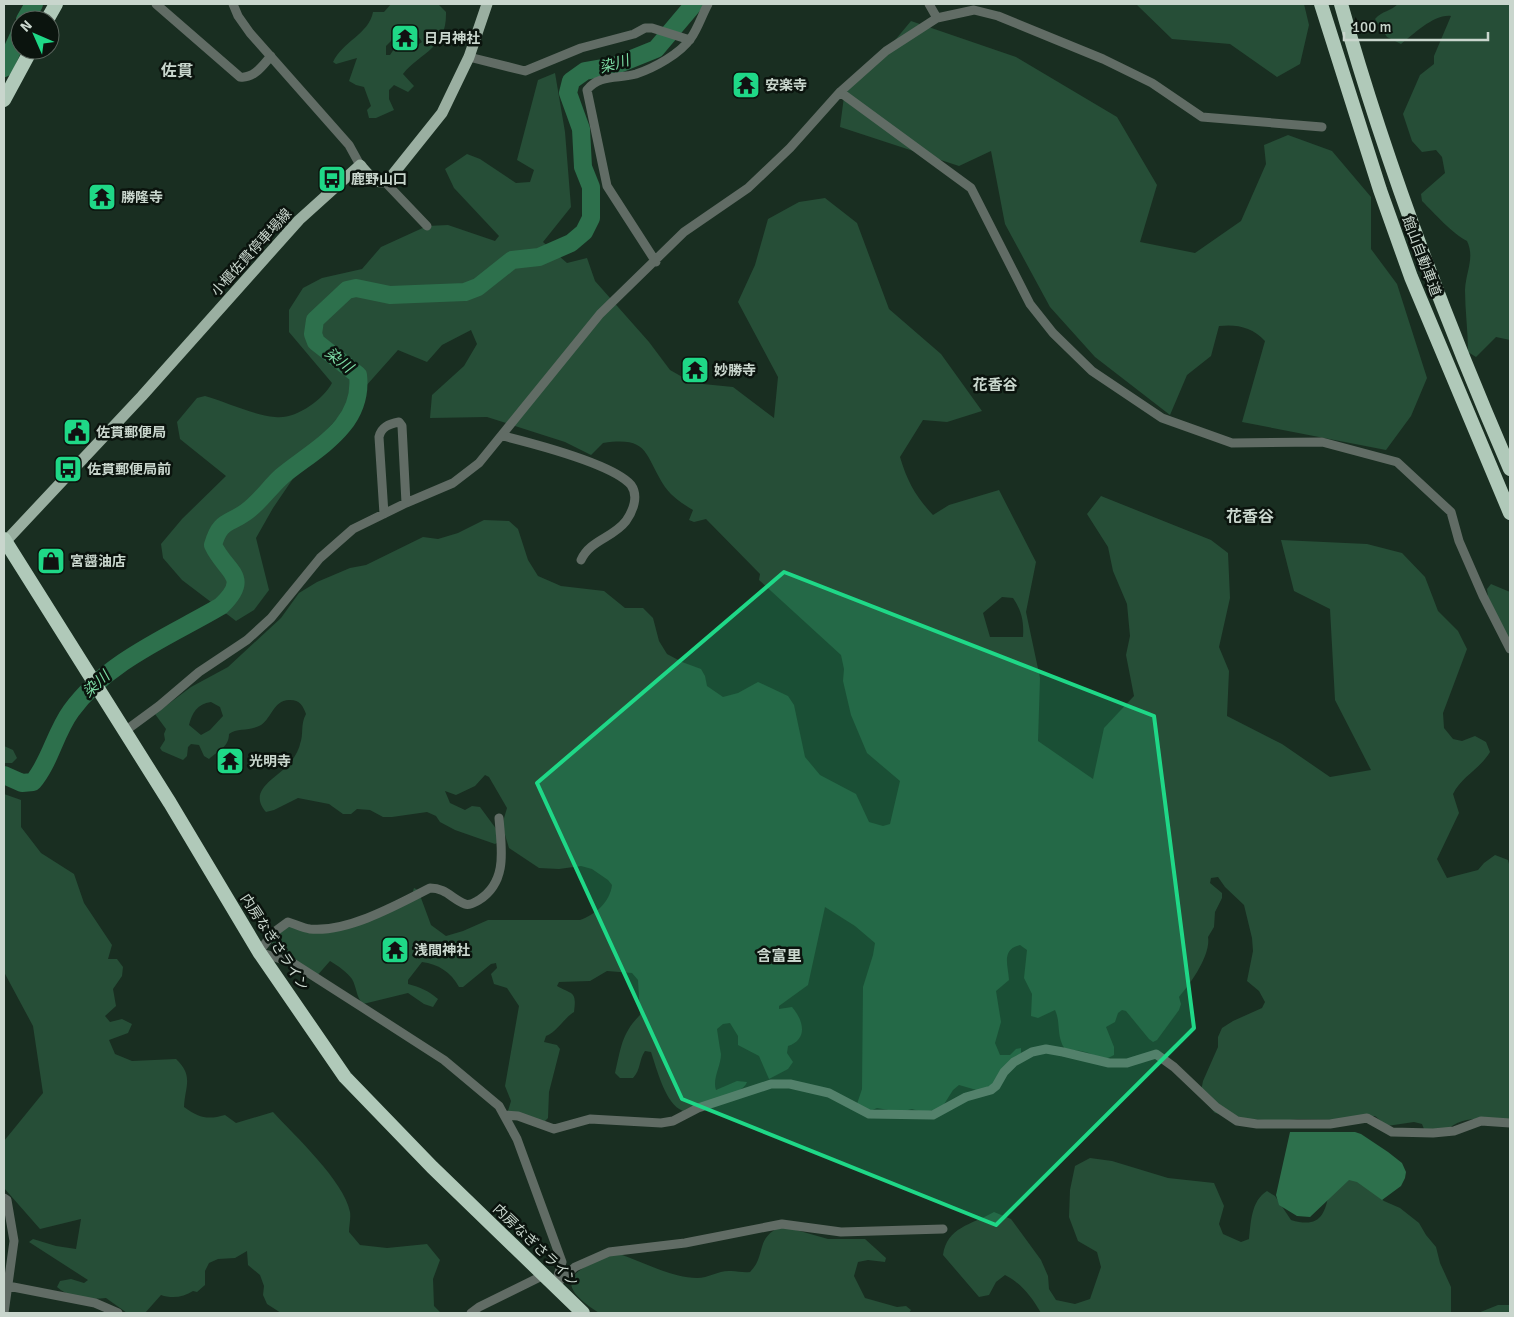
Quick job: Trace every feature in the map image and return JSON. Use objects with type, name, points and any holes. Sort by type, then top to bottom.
[{"type":"highway","name":"館山自動車道","points":[[1321,4],[1380,190],[1408,268],[1510,514]]},
{"type":"highway","name":"館山自動車道","points":[[1340,4],[1366,92],[1427,269],[1460,354],[1510,469]]},
{"type":"highway","points":[[4,100],[26,60]]},
{"type":"highway","name":"内房なぎさライン","points":[[4,541],[124,731],[259,952],[352,1084],[432,1167],[583,1313]]},
{"type":"main road","points":[[360,165],[375,181],[385,182],[442,113],[469,57],[487,4]]},
{"type":"main road","name":"小櫃佐貫停車場線","points":[[4,541],[142,396],[299,220],[360,165]]},
{"type":"street","points":[[156,4],[240,77],[245,78],[258,71],[271,56]]},
{"type":"street","points":[[233,4],[238,16],[349,145],[360,165]]},
{"type":"street","points":[[656,262],[607,186],[587,90],[591,84],[598,80],[636,74],[671,56],[687,39],[708,4]]},
{"type":"street","points":[[930,4],[937,18]]},
{"type":"street","points":[[124,731],[159,706],[199,672],[246,640],[271,618],[320,558],[353,529],[452,483],[479,463],[503,436],[600,314],[656,262],[684,232],[748,188],[790,148],[840,92],[886,50],[937,18],[974,10],[998,16],[1103,59],[1152,83],[1202,117],[1322,127]]},
{"type":"street","points":[[469,57],[526,71],[582,48],[652,28],[687,39]]},
{"type":"street","points":[[840,92],[970,188],[1030,304],[1073,354],[1092,371],[1154,413],[1162,418],[1232,444],[1322,442],[1397,462],[1451,512],[1459,541],[1482,596],[1510,649]]},
{"type":"street","points":[[385,182],[427,226]]},
{"type":"street","points":[[384,514],[379,437],[380,431],[385,427],[399,422],[402,426],[406,503]]},
{"type":"street","points":[[503,436],[591,462],[630,484],[635,494],[634,505],[627,520],[617,530],[590,546],[581,560]]},
{"type":"street","points":[[499,818],[499,833],[503,844],[501,865],[490,890],[472,904],[466,905],[439,888],[430,888],[362,919],[339,926],[311,929],[288,922],[273,933],[259,952],[294,963],[444,1060],[499,1106],[506,1115],[517,1139],[562,1262],[554,1286]]},
{"type":"street","points":[[506,1115],[518,1116],[554,1128],[590,1119],[661,1123],[673,1121],[698,1108],[772,1084],[790,1084],[830,1093],[869,1114],[933,1115],[966,1097],[991,1090],[1014,1062],[1032,1052],[1046,1049],[1108,1063],[1127,1063],[1156,1054],[1174,1067],[1216,1107],[1237,1121],[1257,1124],[1330,1124],[1367,1118],[1392,1132],[1454,1131],[1481,1120],[1510,1123]]},
{"type":"street","points":[[4,1198],[7,1200],[14,1241],[4,1313]]},
{"type":"street","points":[[554,1286],[575,1267],[609,1252],[684,1243],[782,1224],[841,1232],[943,1229]]},
{"type":"street","points":[[472,1313],[480,1306],[544,1275]]},
{"type":"street","points":[[8,1286],[95,1303],[118,1313]]},
{"type":"highlighted area","points":[[784,572],[1154,716],[1194,1028],[996,1225],[682,1099],[537,783]]},
{"type":"shaded area","points":[[391,4],[438,4],[446,12],[445,24],[438,42],[403,74],[414,86],[408,92],[394,85],[389,90],[389,99],[394,110],[376,118],[369,118],[367,110],[371,106],[364,87],[349,81],[357,58],[336,64],[333,62],[343,48],[371,20],[373,12],[384,12]],"holes":[[[407,25],[414,30],[422,42],[411,49],[394,49],[390,55],[386,55],[386,46]]]},
{"type":"shaded area","points":[[1136,4],[1304,4],[1309,25],[1300,64],[1277,77],[1230,44],[1172,39]]},
{"type":"shaded area","points":[[1398,4],[1510,4],[1510,340],[1496,337],[1476,357],[1468,352],[1465,290],[1470,253],[1467,241],[1450,228],[1422,201],[1421,194],[1445,173],[1442,157],[1436,150],[1422,152],[1412,141],[1403,114],[1420,75],[1434,64],[1434,56],[1451,16],[1431,21],[1401,44],[1387,37],[1375,19]]},
{"type":"shaded area","points":[[911,21],[1016,57],[1117,117],[1157,185],[1140,242],[1195,253],[1241,221],[1266,164],[1264,145],[1288,135],[1332,151],[1371,197],[1371,249],[1397,284],[1427,378],[1411,416],[1386,450],[1242,422],[1265,341],[1255,332],[1238,326],[1219,326],[1211,356],[1187,375],[1170,415],[1095,357],[1050,307],[1005,224],[991,151],[959,166],[840,127],[845,89],[886,51]]},
{"type":"shaded area","points":[[555,73],[565,132],[571,207],[543,242],[567,263],[587,258],[595,281],[649,342],[670,370],[693,383],[733,387],[774,418],[778,377],[738,302],[755,265],[768,219],[799,202],[825,198],[857,223],[889,309],[941,354],[982,411],[947,422],[923,420],[900,457],[906,474],[917,495],[933,515],[949,505],[999,490],[1036,562],[1026,612],[1040,678],[1038,741],[1093,779],[1104,728],[1134,696],[1126,655],[1130,636],[1127,604],[1113,571],[1108,547],[1087,514],[1101,496],[1211,540],[1228,553],[1230,598],[1219,647],[1229,671],[1227,716],[1282,744],[1330,777],[1371,770],[1335,700],[1330,609],[1294,591],[1281,540],[1367,544],[1402,553],[1425,577],[1438,611],[1458,631],[1467,649],[1443,713],[1444,728],[1453,739],[1462,741],[1475,736],[1486,742],[1490,752],[1456,788],[1453,794],[1459,813],[1437,859],[1447,878],[1478,870],[1495,855],[1508,860],[1510,868],[1510,1121],[1484,1118],[1467,1120],[1459,1122],[1445,1132],[1424,1129],[1422,1124],[1414,1122],[1387,1126],[1375,1116],[1361,1116],[1347,1120],[1298,1119],[1282,1121],[1247,1119],[1215,1113],[1200,1096],[1203,1081],[1218,1047],[1218,1037],[1222,1028],[1262,1008],[1265,1002],[1259,991],[1247,981],[1253,951],[1252,938],[1244,905],[1225,887],[1218,877],[1211,878],[1210,883],[1222,893],[1222,898],[1215,912],[1214,927],[1208,937],[1206,952],[1194,977],[1179,997],[1181,1004],[1179,1010],[1157,1040],[1153,1042],[1149,1039],[1126,1011],[1122,1010],[1118,1013],[1115,1022],[1106,1027],[1114,1047],[1114,1055],[1099,1058],[1082,1051],[1065,1049],[1060,1040],[1055,1010],[1038,1018],[1031,1016],[1032,994],[1024,978],[1027,950],[1020,945],[1010,950],[1007,958],[1009,980],[996,991],[1001,1022],[995,1043],[1000,1055],[1010,1055],[1016,1049],[1021,1048],[1021,1053],[993,1085],[980,1091],[959,1085],[953,1090],[941,1109],[922,1112],[912,1109],[900,1112],[877,1108],[870,1111],[857,1104],[862,1089],[863,987],[875,943],[855,926],[825,907],[808,985],[779,1006],[779,1009],[792,1007],[799,1018],[802,1029],[799,1039],[788,1046],[787,1053],[793,1062],[788,1069],[769,1079],[759,1056],[738,1045],[738,1036],[730,1023],[723,1024],[717,1029],[721,1054],[715,1086],[716,1090],[737,1081],[747,1082],[737,1091],[683,1111],[671,1101],[662,1085],[651,1052],[645,1051],[633,1078],[620,1078],[615,1073],[625,1035],[640,1015],[638,980],[632,973],[607,971],[590,981],[559,982],[557,986],[574,996],[575,1005],[574,1012],[546,1036],[544,1042],[557,1045],[560,1049],[549,1092],[548,1118],[544,1122],[508,1111],[511,1101],[505,1086],[519,1006],[507,988],[494,984],[491,974],[497,968],[496,963],[491,964],[463,987],[459,987],[444,970],[422,962],[408,980],[408,984],[424,990],[438,999],[433,1007],[424,1004],[408,993],[363,1004],[352,979],[330,961],[315,978],[273,948],[271,941],[281,925],[324,930],[411,898],[414,888],[418,890],[431,925],[446,936],[488,920],[580,920],[591,915],[601,907],[611,891],[612,885],[608,880],[592,869],[581,866],[559,869],[539,868],[509,848],[502,825],[507,808],[489,777],[485,775],[475,786],[456,795],[445,791],[450,803],[465,810],[472,806],[480,807],[497,830],[499,842],[495,844],[455,830],[440,822],[436,816],[427,812],[383,817],[370,810],[357,809],[351,814],[343,814],[329,804],[298,798],[266,812],[261,804],[260,797],[262,791],[291,762],[301,740],[306,714],[299,702],[296,701],[290,700],[280,703],[267,720],[259,726],[229,734],[225,746],[209,759],[204,756],[199,745],[191,744],[188,747],[187,756],[183,760],[162,751],[160,748],[165,740],[164,734],[166,729],[155,714],[191,687],[228,667],[281,618],[299,593],[317,582],[350,568],[366,565],[423,537],[438,539],[458,533],[484,520],[509,521],[518,529],[528,560],[538,576],[561,586],[604,591],[625,608],[643,608],[653,618],[659,641],[667,654],[701,669],[707,686],[723,697],[738,693],[758,682],[788,696],[794,705],[805,757],[820,775],[856,794],[869,822],[883,826],[890,824],[900,781],[867,753],[851,715],[843,681],[844,669],[841,655],[759,580],[760,574],[706,519],[694,522],[689,520],[693,510],[668,491],[644,450],[630,442],[603,443],[591,455],[565,442],[487,417],[430,418],[432,395],[464,366],[477,344],[471,330],[442,345],[427,362],[398,350],[324,433],[273,508],[256,538],[269,590],[254,610],[236,621],[182,580],[163,558],[161,544],[182,519],[226,476],[180,439],[177,422],[197,398],[205,396],[258,414],[283,417],[308,408],[322,396],[332,383],[289,332],[289,310],[303,288],[322,278],[362,269],[381,247],[427,226],[448,225],[495,241],[499,236],[454,188],[445,169],[467,154],[480,159],[516,183],[530,182],[534,170],[517,160],[538,80]],"holes":[[[1002,597],[1013,598],[1019,607],[1022,617],[1023,637],[990,637],[983,613]],[[211,702],[220,707],[223,716],[210,730],[201,735],[189,725],[190,721],[199,707]]]},
{"type":"shaded area","points":[[1491,584],[1510,592],[1510,642],[1488,597],[1487,589]]},
{"type":"shaded area","points":[[4,746],[13,750],[17,758],[12,763],[4,763]]},
{"type":"shaded area","points":[[4,794],[21,800],[21,827],[41,853],[74,874],[84,903],[112,945],[108,959],[117,959],[123,967],[122,976],[113,989],[116,1006],[105,1016],[110,1022],[122,1019],[132,1024],[128,1033],[109,1040],[115,1054],[132,1061],[176,1059],[182,1065],[187,1076],[184,1107],[199,1116],[209,1118],[225,1115],[236,1123],[273,1112],[318,1159],[339,1187],[350,1212],[349,1232],[360,1245],[387,1248],[427,1244],[440,1260],[433,1279],[434,1306],[441,1313],[281,1313],[267,1304],[263,1295],[264,1286],[260,1275],[248,1265],[247,1251],[235,1258],[218,1259],[209,1263],[205,1271],[205,1285],[197,1292],[193,1291],[178,1297],[161,1295],[145,1313],[127,1313],[106,1298],[80,1297],[67,1294],[57,1287],[60,1281],[71,1279],[84,1283],[88,1280],[29,1242],[33,1239],[56,1246],[76,1249],[81,1219],[40,1229],[4,1188],[4,1141],[43,1093],[33,1026],[4,972]]},
{"type":"shaded area","points":[[1290,1132],[1355,1132],[1361,1134],[1402,1163],[1406,1172],[1405,1178],[1401,1186],[1382,1200],[1357,1182],[1349,1180],[1310,1217],[1297,1216],[1279,1205],[1276,1195]]},
{"type":"shaded area","points":[[1090,1158],[1112,1161],[1168,1178],[1214,1183],[1224,1206],[1219,1224],[1223,1234],[1241,1242],[1249,1239],[1251,1219],[1255,1206],[1267,1191],[1275,1196],[1291,1220],[1308,1223],[1319,1218],[1322,1214],[1329,1192],[1352,1176],[1384,1201],[1400,1208],[1419,1223],[1436,1247],[1440,1263],[1451,1287],[1451,1313],[1041,1313],[1026,1291],[1005,1275],[996,1282],[989,1295],[979,1297],[943,1255],[949,1238],[961,1228],[994,1212],[1011,1219],[1041,1260],[1048,1276],[1049,1289],[1056,1300],[1075,1304],[1090,1299],[1101,1267],[1097,1252],[1078,1241],[1069,1217],[1070,1190],[1075,1166]]},
{"type":"shaded area","points":[[782,1226],[828,1239],[865,1239],[886,1258],[885,1262],[868,1260],[858,1262],[854,1276],[865,1298],[897,1307],[906,1306],[911,1310],[909,1313],[599,1313],[583,1302],[574,1292],[571,1284],[573,1277],[580,1270],[616,1253],[665,1272],[686,1277],[701,1278],[727,1271],[750,1272],[755,1266],[764,1241],[773,1231]]},
{"type":"shaded area","points":[[1498,1305],[1510,1305],[1510,1313],[1478,1313]]},
{"type":"waterway","points":[[31,10],[34,4]]},
{"type":"waterway","name":"染川","points":[[4,775],[22,783],[33,782],[44,766],[65,720],[86,693],[102,678],[140,651],[221,606],[230,596],[235,588],[236,581],[234,575],[213,545],[219,531],[225,524],[251,508],[281,477],[334,435],[345,423],[353,409],[358,393],[358,375],[316,342],[313,334],[315,320],[347,290],[356,288],[390,295],[465,292],[478,287],[512,260],[539,257],[571,243],[584,232],[591,218],[591,187],[583,167],[581,129],[568,93],[571,81],[585,71],[614,66],[656,49],[694,4]]},
{"type":"waterway","points":[[4,68],[10,55]]},
{"type":"place","name":"日月神社","points":[[405,38]]},
{"type":"place","name":"安楽寺","points":[[746,85]]},
{"type":"place","name":"鹿野山口","points":[[332,179]]},
{"type":"place","name":"勝隆寺","points":[[102,197]]},
{"type":"place","name":"妙勝寺","points":[[695,370]]},
{"type":"place","name":"佐貫郵便局","points":[[77,432]]},
{"type":"place","name":"佐貫郵便局前","points":[[68,469]]},
{"type":"place","name":"宮醤油店","points":[[51,561]]},
{"type":"place","name":"光明寺","points":[[230,761]]},
{"type":"place","name":"浅間神社","points":[[395,950]]},
{"type":"district","name":"佐貫","points":[[177,70]]},
{"type":"district","name":"花香谷","points":[[995,385]]},
{"type":"district","name":"花香谷","points":[[1250,516]]},
{"type":"district","name":"含富里","points":[[779,956]]}]
